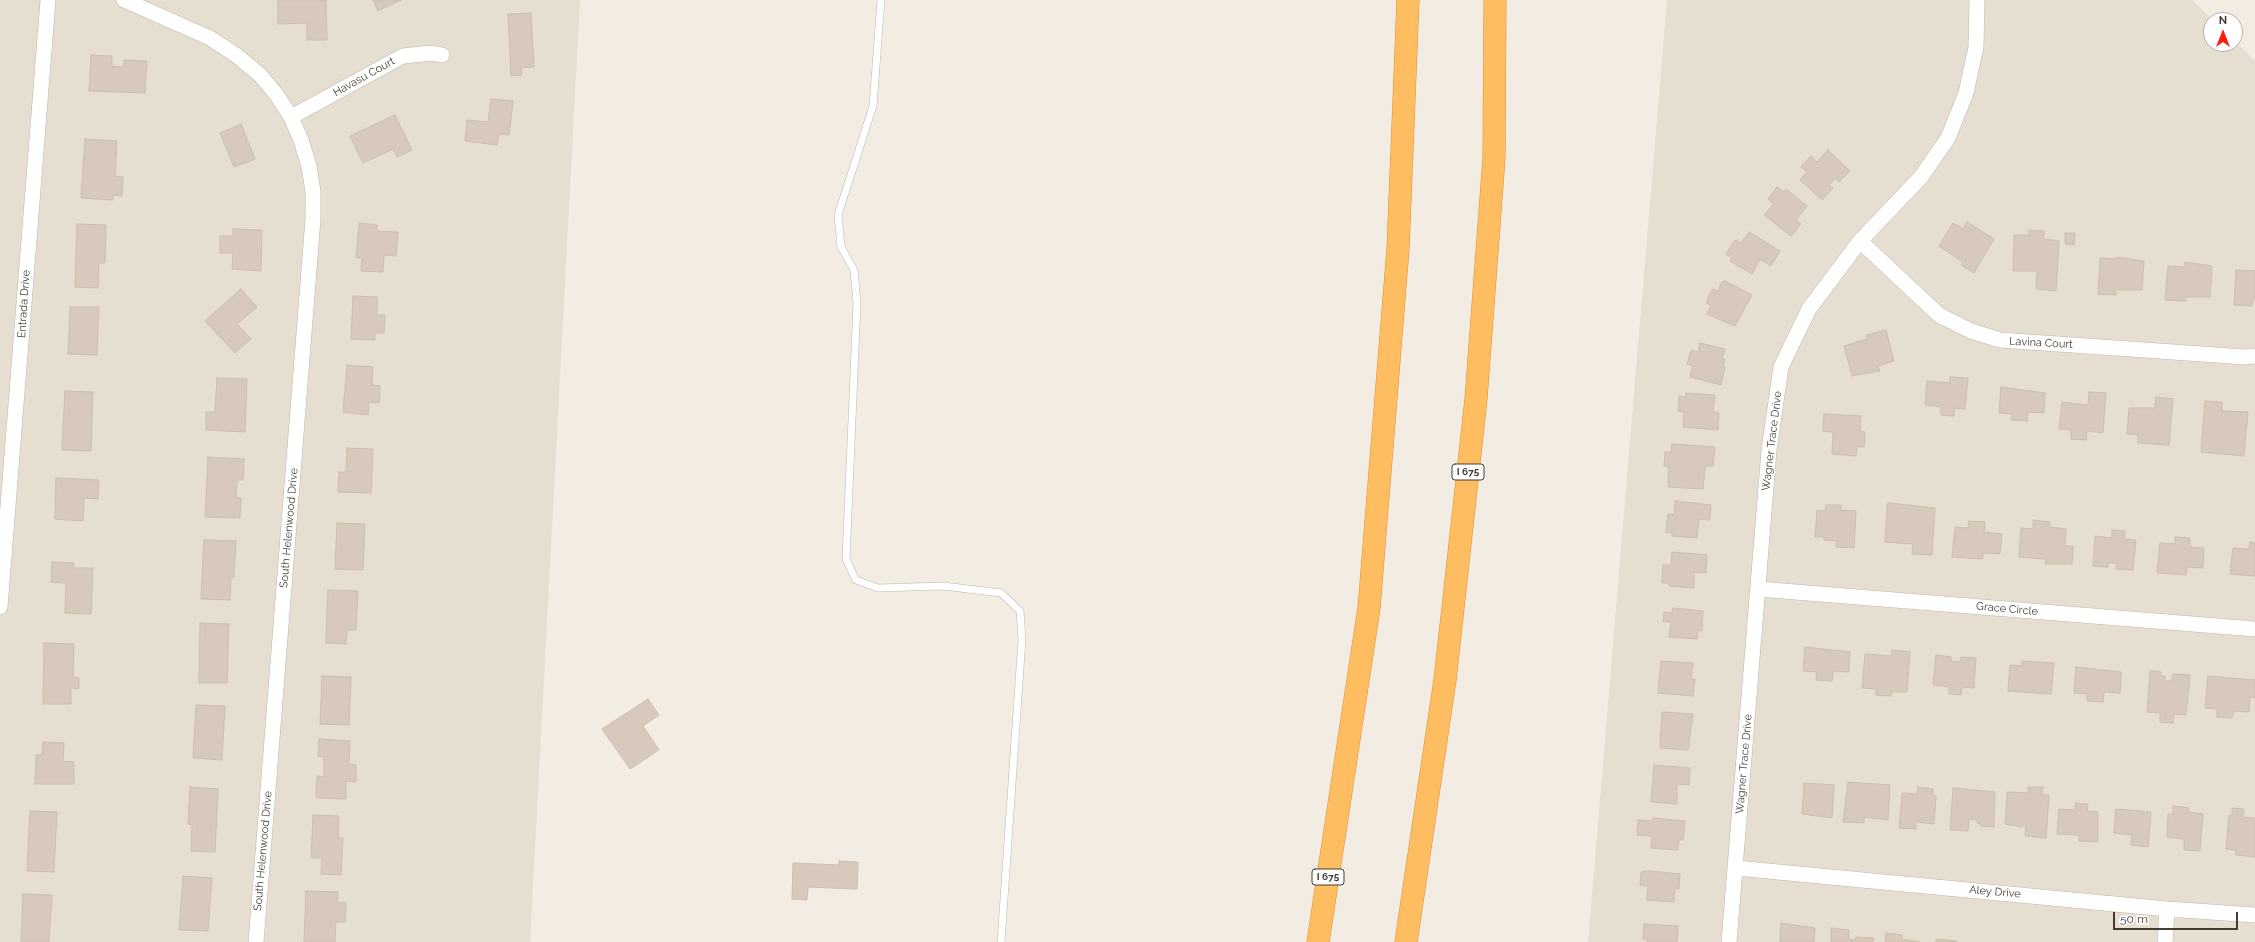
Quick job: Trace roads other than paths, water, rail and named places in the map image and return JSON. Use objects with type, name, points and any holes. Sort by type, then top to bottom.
[{"type":"highway","name":"I 675","points":[[1318,942],[1369,608],[1398,249],[1408,0]]},
{"type":"highway","name":"I 675","points":[[1406,942],[1445,680],[1476,399],[1494,158],[1496,0]]},
{"type":"street","name":"Entrada Drive","points":[[0,607],[48,0]]},
{"type":"street","name":"South Helenwood Drive","points":[[124,0],[190,28],[236,55],[260,74],[276,94],[291,117],[301,140],[309,166],[313,192],[314,219],[256,942]]},
{"type":"street","name":"Wagner Trace Drive","points":[[1730,942],[1769,450],[1781,367],[1809,309],[1860,242],[1921,177],[1948,138],[1966,93],[1976,47],[1977,0]]},
{"type":"street","name":"Havasu Court","points":[[291,117],[403,56],[432,53],[442,55]]},
{"type":"street","name":"Lavina Court","points":[[1860,242],[1939,315],[1971,331],[2000,340],[2245,357],[2255,356]]},
{"type":"street","name":"Grace Circle","points":[[1758,589],[2255,629]]},
{"type":"street","name":"Aley Drive","points":[[1736,868],[2167,909],[2255,915]]},
{"type":"street","points":[[2165,942],[2167,909]]},
{"type":"lane","points":[[881,0],[873,106],[838,215],[840,247],[854,270],[857,303],[846,558],[856,580],[878,588],[943,586],[1001,593],[1020,611],[1022,639],[1001,942]]}]
